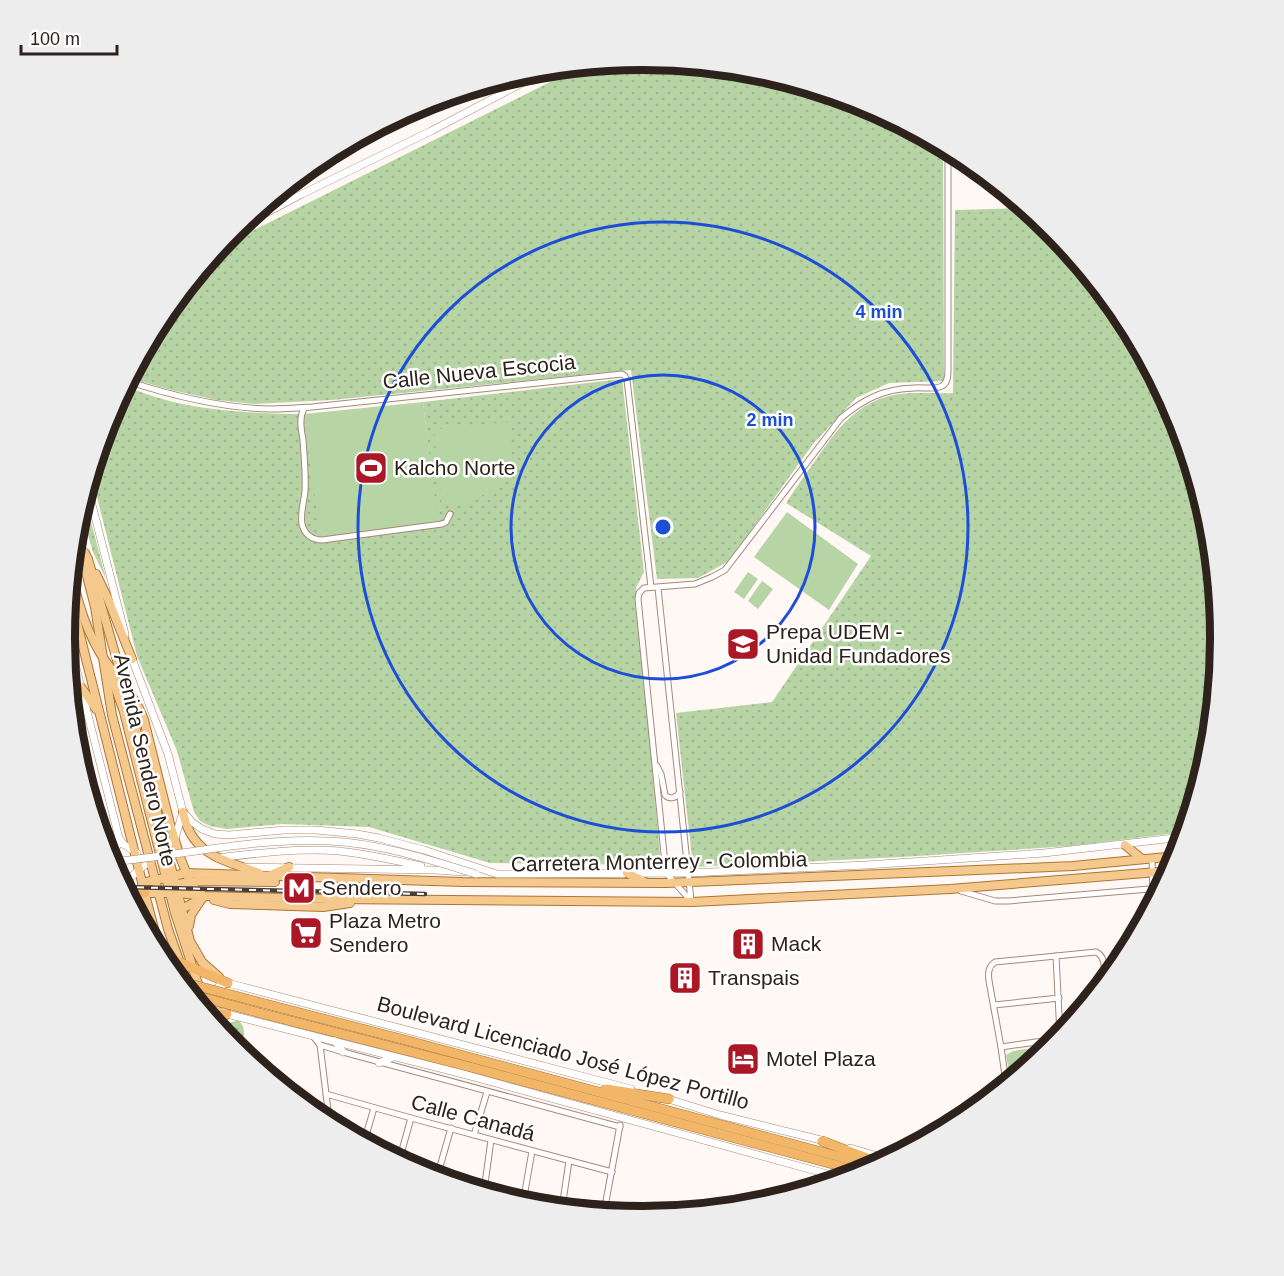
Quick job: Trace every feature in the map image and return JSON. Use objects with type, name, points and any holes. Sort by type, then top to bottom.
[{"type":"highway","points":[[134,890],[144,888]]},
{"type":"highway","points":[[179,962],[228,983]]},
{"type":"highway","points":[[193,985],[407,1045]]},
{"type":"highway","points":[[204,998],[407,1045]]},
{"type":"highway","points":[[217,1014],[227,1014]]},
{"type":"highway","name":"Boulevard Licenciado José López Portillo","points":[[407,1045],[585,1088],[859,1162]]},
{"type":"highway","name":"Boulevard Licenciado José López Portillo","points":[[407,1045],[845,1167]]},
{"type":"highway","points":[[585,1088],[669,1099]]},
{"type":"highway","points":[[822,1141],[867,1158]]},
{"type":"main road","points":[[82,548],[102,584],[132,659]]},
{"type":"main road","name":"Avenida Sendero Norte","points":[[81,553],[95,607],[112,715],[158,893],[181,968]]},
{"type":"main road","points":[[88,559],[124,686],[192,967],[207,1002]]},
{"type":"main road","points":[[76,597],[84,621],[104,659],[124,712],[163,850]]},
{"type":"main road","name":"Avenida Sendero Norte","points":[[75,614],[153,924]]},
{"type":"main road","points":[[104,659],[135,700],[144,720],[174,838],[188,878],[196,890],[205,896]]},
{"type":"main road","points":[[81,687],[100,715]]},
{"type":"main road","points":[[183,812],[186,826],[193,838],[203,849],[218,858],[268,876],[289,867]]},
{"type":"main road","points":[[1125,845],[1142,859]]},
{"type":"main road","name":"Carretera Monterrey - Colombia","points":[[188,878],[268,876],[462,882],[645,883],[674,882],[689,878],[1073,866],[1165,857]]},
{"type":"main road","name":"Carretera Monterrey - Colombia","points":[[144,888],[155,880],[205,896],[692,902],[950,888],[1158,872]]},
{"type":"main road","points":[[627,873],[645,883]]},
{"type":"main road","points":[[172,885],[188,878],[300,882],[317,878]]},
{"type":"main road","name":"Carretera Monterrey - Colombia","points":[[144,888],[158,893],[172,885]]},
{"type":"main road","points":[[168,929],[170,921],[178,911],[205,896]]},
{"type":"main road","points":[[190,941],[191,915],[205,896]]},
{"type":"main road","points":[[178,911],[190,941],[202,962],[228,983]]},
{"type":"main road","points":[[150,921],[153,924]]},
{"type":"main road","points":[[207,1002],[219,1012],[227,1014]]},
{"type":"main road","points":[[221,1018],[227,1014]]},
{"type":"street","points":[[265,214],[395,150],[522,83]]},
{"type":"street","points":[[692,902],[666,873],[639,592],[651,587],[695,584],[725,570],[841,418],[855,407],[875,395],[888,391],[901,388],[935,388],[945,384],[948,369],[948,160]]},
{"type":"street","name":"Calle Nueva Escocia","points":[[135,383],[180,397],[223,405],[268,409],[304,408],[624,375],[627,380],[651,587]]},
{"type":"street","points":[[304,408],[300,417],[305,479],[302,523],[308,536],[322,540],[442,524],[446,522],[450,514]]},
{"type":"street","points":[[91,502],[132,659],[168,754],[183,812],[192,822],[215,834],[285,830],[357,834],[416,847],[497,874]]},
{"type":"street","points":[[658,588],[692,902]]},
{"type":"street","points":[[75,665],[119,838],[121,842],[150,861]]},
{"type":"street","points":[[654,762],[661,774],[665,795],[674,798],[680,792]]},
{"type":"street","points":[[128,878],[163,850],[174,838],[183,812]]},
{"type":"street","points":[[116,848],[119,838]]},
{"type":"street","points":[[242,867],[435,870],[497,874],[666,873],[689,878],[1044,853],[1172,838]]},
{"type":"street","points":[[121,861],[253,843],[301,840],[374,846],[476,873]]},
{"type":"street","points":[[218,858],[271,851],[340,851],[380,857],[435,870]]},
{"type":"street","points":[[1152,858],[1153,884]]},
{"type":"street","points":[[950,888],[995,901],[1008,902],[1151,889]]},
{"type":"street","points":[[1005,1074],[988,974],[991,965],[995,962],[1099,953],[1103,968]]},
{"type":"street","points":[[1056,956],[1060,1022]]},
{"type":"street","points":[[228,983],[219,986],[213,998],[218,1009],[227,1014],[441,1068],[827,1174]]},
{"type":"street","name":"Boulevard Licenciado José López Portillo","points":[[228,983],[874,1155]]},
{"type":"street","points":[[994,1005],[1059,998]]},
{"type":"street","points":[[314,1036],[320,1046],[328,1110]]},
{"type":"street","points":[[335,1041],[343,1052]]},
{"type":"street","points":[[1001,1047],[1041,1041]]},
{"type":"street","points":[[320,1046],[620,1127]]},
{"type":"street","points":[[379,1063],[395,1056]]},
{"type":"street","points":[[437,1079],[441,1068]]},
{"type":"street","points":[[518,1100],[522,1090]]},
{"type":"street","points":[[474,1135],[487,1092]]},
{"type":"street","name":"Calle Canadá","points":[[326,1094],[612,1172]]},
{"type":"street","points":[[366,1134],[374,1108]]},
{"type":"street","points":[[402,1152],[411,1118]]},
{"type":"street","points":[[606,1204],[621,1118]]},
{"type":"street","points":[[440,1167],[451,1128]]},
{"type":"street","points":[[485,1183],[491,1140]]},
{"type":"street","points":[[525,1193],[532,1151]]},
{"type":"street","points":[[563,1200],[569,1161]]},
{"type":"green space","points":[[642,70],[716,75],[753,81],[789,90],[859,114],[893,129],[943,157],[944,381],[889,383],[856,398],[813,444],[729,561],[698,578],[657,579],[631,370],[332,400],[254,404],[217,400],[137,380],[170,323],[215,264],[242,236],[562,76]]},
{"type":"green space","points":[[1013,208],[1069,264],[1114,323],[1133,354],[1151,387],[1179,456],[1199,527],[1205,564],[1210,638],[1205,712],[1199,749],[1174,833],[1071,846],[693,867],[676,713],[772,702],[871,556],[786,503],[846,421],[865,406],[896,394],[953,393],[955,210]]},
{"type":"green space","points":[[622,379],[644,572],[636,588],[661,865],[490,863],[369,827],[282,824],[227,829],[210,826],[200,821],[194,812],[177,751],[137,656],[95,488],[118,421],[132,389],[163,399],[202,407],[275,414],[304,414],[321,537],[437,523],[423,402]]},
{"type":"green space","name":"Kalcho Norte","points":[[423,402],[438,523],[320,537],[304,414]]},
{"type":"green space","points":[[511,422],[509,456],[498,482],[476,499],[442,506],[434,431]]},
{"type":"green space","points":[[787,512],[858,564],[829,610],[754,557]]},
{"type":"green space","points":[[89,513],[106,579],[93,552],[85,526]]},
{"type":"green space","points":[[748,572],[758,579],[744,599],[734,592]]},
{"type":"green space","points":[[762,581],[773,589],[758,609],[748,601]]},
{"type":"green space","points":[[238,1020],[243,1026],[242,1040],[241,1039],[227,1024]]},
{"type":"green space","points":[[1034,1048],[1009,1071],[1006,1055],[1013,1051]]},
{"type":"railway","points":[[132,887],[425,894]]},
{"type":"place","name":"Kalcho Norte","points":[[371,468]]},
{"type":"place","name":"Prepa UDEM - Unidad Fundadores","points":[[743,644]]},
{"type":"place","name":"Sendero","points":[[299,888]]},
{"type":"place","name":"Plaza Metro Sendero","points":[[306,933]]},
{"type":"place","name":"Mack","points":[[748,944]]},
{"type":"place","name":"Transpais","points":[[685,978]]},
{"type":"place","name":"Motel Plaza","points":[[743,1059]]}]
